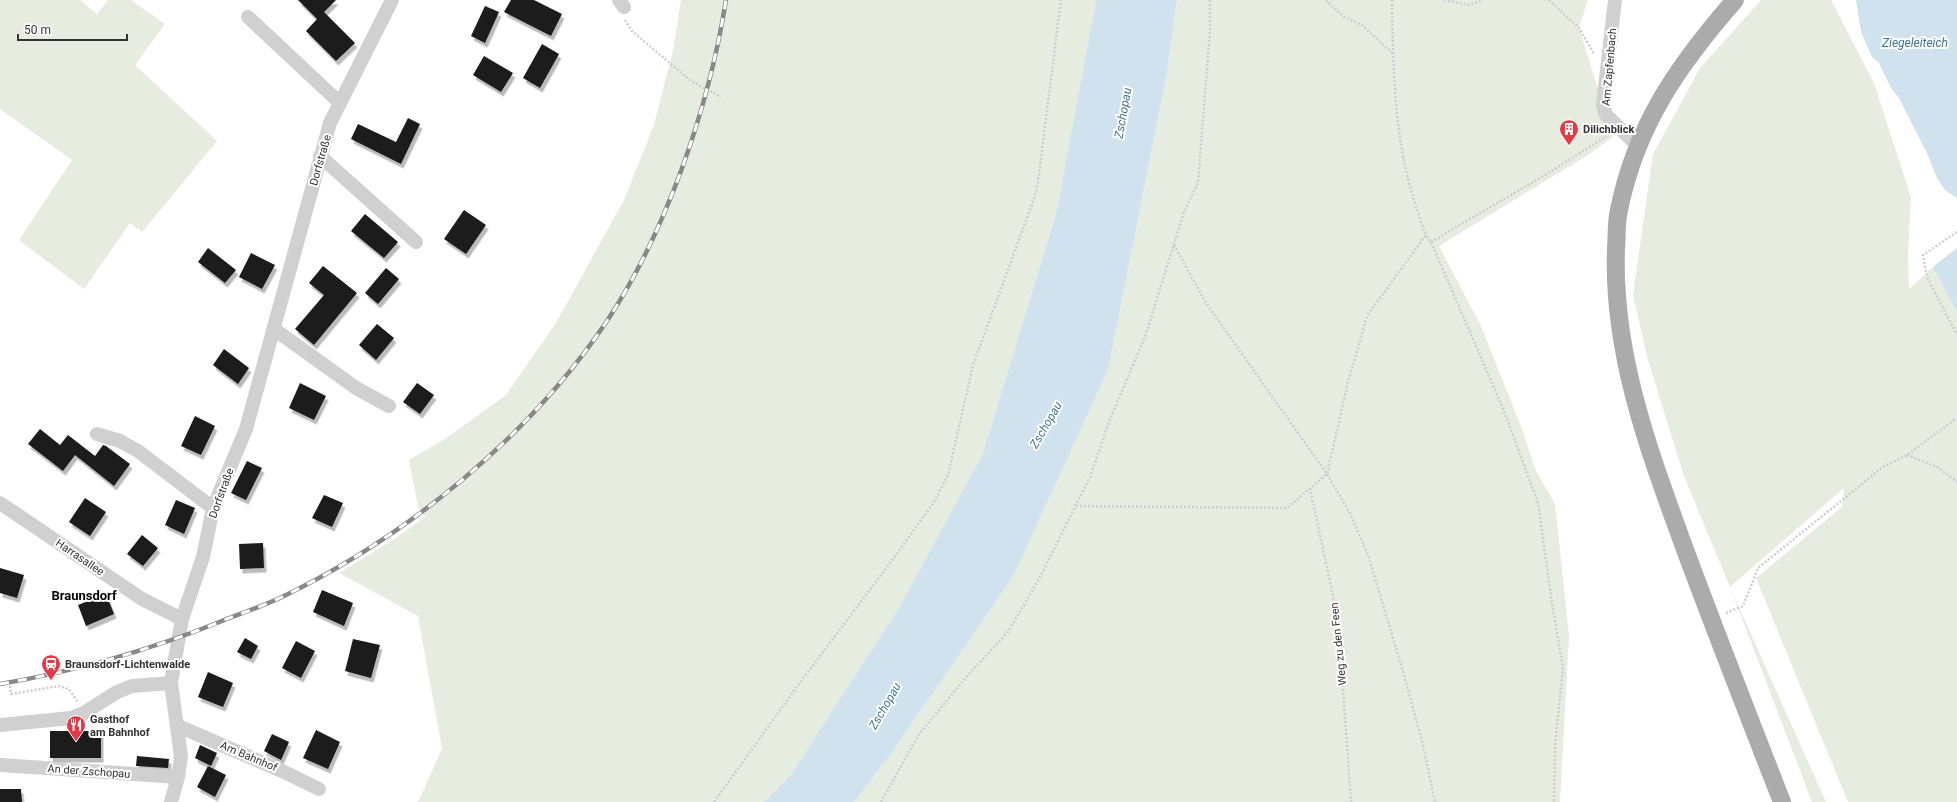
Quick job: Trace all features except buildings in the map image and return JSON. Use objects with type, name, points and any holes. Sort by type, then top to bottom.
[{"type":"main road","points":[[1735,0],[1701,39],[1664,92],[1637,145],[1618,211],[1615,278],[1621,343],[1639,417],[1711,620],[1782,802]]},
{"type":"street","name":"Dorfstraße","points":[[171,682],[182,619],[203,557],[213,508],[246,429],[330,123],[392,0]]},
{"type":"street","name":"Am Zapfenbach","points":[[1615,0],[1603,105],[1606,115],[1637,145]]},
{"type":"street","points":[[248,17],[340,103]]},
{"type":"street","points":[[320,156],[416,242]]},
{"type":"street","points":[[274,329],[356,388],[389,406]]},
{"type":"street","points":[[97,434],[120,441],[138,451],[213,508]]},
{"type":"street","name":"Harrasallee","points":[[0,503],[142,599],[182,619]]},
{"type":"street","points":[[0,725],[71,718],[84,713],[117,692],[132,686],[171,682],[181,756],[178,777],[171,802]]},
{"type":"street","name":"Am Bahnhof","points":[[178,726],[282,771],[319,789]]},
{"type":"street","name":"An der Zschopau","points":[[1,765],[178,777]]},
{"type":"path","points":[[714,802],[796,688],[934,502],[948,475],[973,365],[1029,213],[1038,182],[1062,0]]},
{"type":"path","points":[[881,802],[919,734],[969,674],[1008,632],[1039,579],[1076,506],[1081,492],[1090,477],[1110,419],[1145,337],[1184,212],[1198,183],[1210,30],[1210,0]]},
{"type":"path","points":[[1326,0],[1344,17],[1362,26],[1393,54]]},
{"type":"path","points":[[1392,0],[1393,54],[1399,126],[1410,189],[1426,235],[1431,242],[1504,411],[1538,503],[1552,603],[1563,667],[1555,746],[1554,802]]},
{"type":"path","points":[[1444,0],[1470,5],[1483,0]]},
{"type":"path","points":[[1549,0],[1579,28],[1607,77]]},
{"type":"path","points":[[622,4],[626,20],[632,32],[692,81],[721,97]]},
{"type":"path","points":[[1431,242],[1550,172],[1619,128]]},
{"type":"path","points":[[1957,232],[1923,255],[1927,277],[1957,335]]},
{"type":"path","points":[[1076,506],[1287,508],[1327,474],[1348,382],[1366,316],[1426,235]]},
{"type":"path","points":[[1174,245],[1206,303],[1327,474],[1350,513],[1369,558],[1402,668],[1422,742],[1435,802]]},
{"type":"path","points":[[1711,620],[1743,606],[1758,568],[1883,467],[1907,455],[1957,418]]},
{"type":"path","points":[[1907,455],[1936,467],[1957,482]]},
{"type":"path","name":"Weg zu den Feen","points":[[1310,488],[1336,610],[1351,802]]},
{"type":"path","points":[[10,686],[11,694],[59,686],[69,689],[84,713]]},
{"type":"shaded area","points":[[0,0],[80,0],[97,14],[108,0],[131,0],[165,24],[135,65],[217,141],[142,232],[130,223],[84,289],[19,240],[72,160],[0,109]]},
{"type":"shaded area","points":[[681,0],[1096,0],[1056,212],[983,453],[900,606],[790,776],[764,802],[418,802],[442,749],[418,616],[339,573],[393,540],[425,517],[418,507],[409,460],[445,439],[506,395],[556,323],[624,200],[654,125],[674,46]]},
{"type":"shaded area","points":[[1177,0],[1588,0],[1579,28],[1613,137],[1588,155],[1439,246],[1481,326],[1522,429],[1535,469],[1555,504],[1569,636],[1560,802],[854,802],[890,755],[1013,577],[1108,370],[1166,79]]},
{"type":"shaded area","points":[[1761,0],[1831,0],[1874,83],[1911,197],[1908,253],[1909,289],[1934,266],[1934,271],[1957,312],[1957,802],[1848,802],[1756,578],[1842,507],[1844,488],[1730,587],[1684,476],[1648,360],[1633,295],[1653,154],[1700,68]]},
{"type":"shaded area","points":[[1730,587],[1826,802],[1812,802]]},
{"type":"water","name":"Zschopau","points":[[1096,0],[1177,0],[1166,79],[1108,370],[1013,577],[890,755],[854,802],[764,802],[790,776],[900,606],[983,453],[1056,213]]},
{"type":"water","name":"Ziegeleiteich","points":[[1856,0],[1957,0],[1957,198],[1945,190],[1937,178],[1927,153],[1899,98],[1891,88],[1879,63],[1872,57],[1861,32]]},
{"type":"water","points":[[1957,248],[1957,312],[1934,270],[1934,266]]},
{"type":"railway","points":[[0,684],[57,673],[140,650],[195,632],[282,597],[329,572],[375,544],[420,513],[462,480],[503,443],[541,404],[576,364],[607,321],[649,248],[667,208],[697,125],[709,82],[726,0]]},
{"type":"place","name":"Dilichblick","points":[[1569,146]]},
{"type":"place","name":"Braunsdorf-Lichtenwalde","points":[[51,681]]},
{"type":"place","name":"Gasthof am Bahnhof","points":[[76,742]]},
{"type":"district","name":"Braunsdorf","points":[[84,595]]}]
